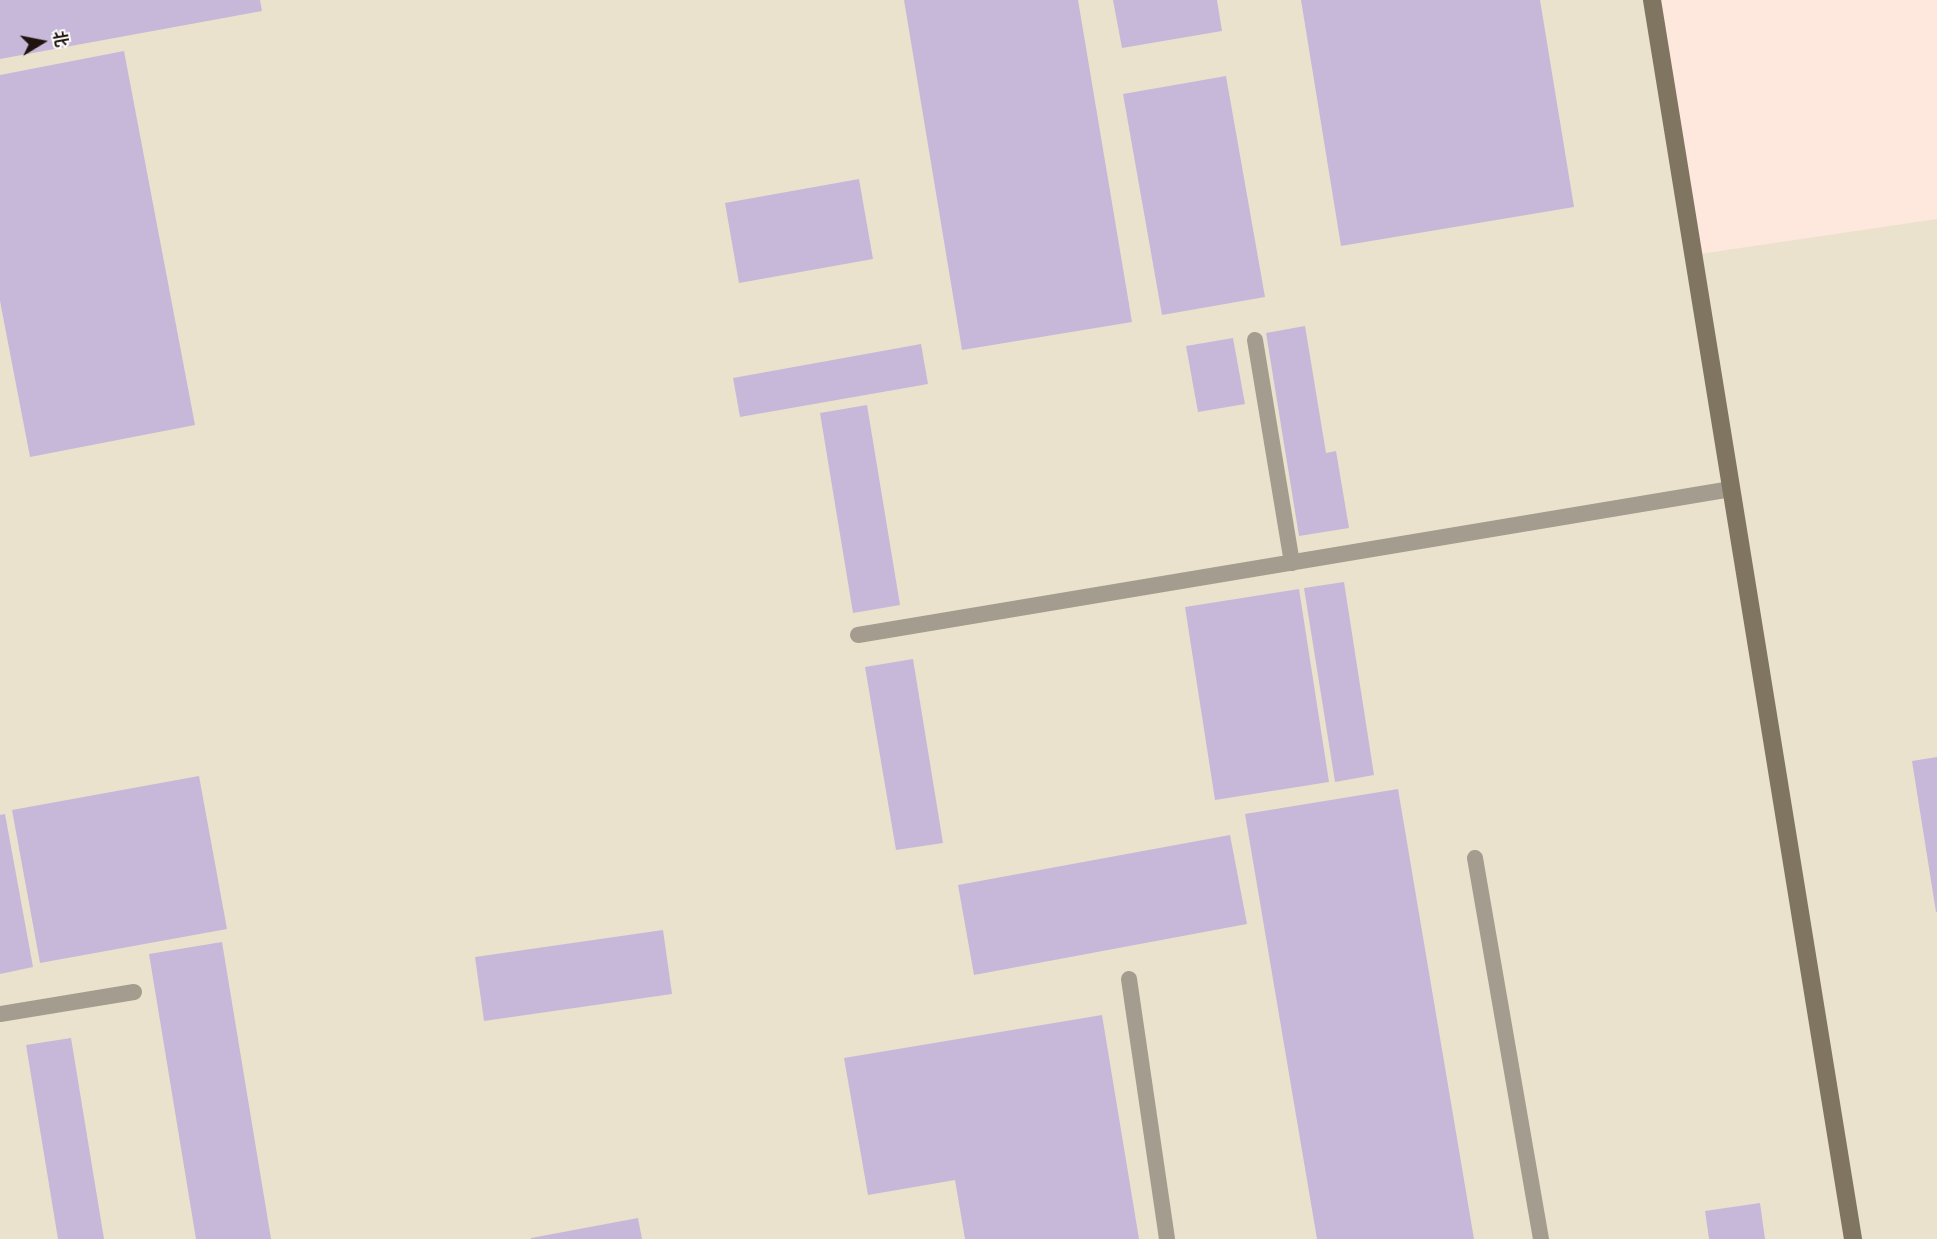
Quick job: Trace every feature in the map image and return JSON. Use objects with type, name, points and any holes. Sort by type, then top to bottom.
[{"type":"street","points":[[1652,0],[1853,1239]]},
{"type":"lane","points":[[1255,339],[1292,563]]},
{"type":"lane","points":[[858,635],[1731,489]]},
{"type":"lane","points":[[1475,858],[1541,1239]]},
{"type":"lane","points":[[1129,979],[1167,1239]]},
{"type":"lane","points":[[0,1014],[134,992]]},
{"type":"shaded area","points":[[0,0],[1652,0],[1693,255],[1937,219],[1937,1239],[0,1239]]},
{"type":"building","points":[[0,0],[260,0],[262,11],[0,59]]},
{"type":"building","points":[[904,0],[1078,0],[1132,322],[962,350]]},
{"type":"building","points":[[1113,0],[1217,0],[1222,31],[1122,48]]},
{"type":"building","points":[[1301,0],[1540,0],[1574,207],[1341,246]]},
{"type":"building","points":[[124,51],[195,425],[30,457],[0,301],[0,75]]},
{"type":"building","points":[[1226,76],[1265,297],[1162,315],[1123,94]]},
{"type":"building","points":[[859,179],[873,259],[739,283],[725,203]]},
{"type":"building","points":[[1305,326],[1326,453],[1336,451],[1349,528],[1299,536],[1266,333]]},
{"type":"building","points":[[1233,338],[1245,404],[1198,412],[1186,346]]},
{"type":"building","points":[[921,344],[928,384],[740,417],[733,378]]},
{"type":"building","points":[[867,405],[900,605],[853,613],[820,413]]},
{"type":"building","points":[[1344,582],[1374,775],[1335,782],[1304,588]]},
{"type":"building","points":[[1299,589],[1329,782],[1215,800],[1185,607]]},
{"type":"building","points":[[913,659],[943,843],[896,850],[865,667]]},
{"type":"building","points":[[1937,757],[1937,912],[1936,912],[1912,761]]},
{"type":"building","points":[[199,776],[227,929],[40,963],[12,810]]},
{"type":"building","points":[[1398,789],[1474,1239],[1317,1239],[1245,814]]},
{"type":"building","points":[[5,814],[33,967],[0,974],[0,815]]},
{"type":"building","points":[[1230,835],[1247,924],[974,975],[958,885]]},
{"type":"building","points":[[663,930],[672,994],[484,1021],[475,957]]},
{"type":"building","points":[[222,942],[271,1239],[196,1239],[149,954]]},
{"type":"building","points":[[1102,1015],[1139,1239],[965,1239],[955,1180],[868,1195],[844,1058]]},
{"type":"building","points":[[71,1038],[104,1239],[58,1239],[26,1045]]},
{"type":"building","points":[[1760,1203],[1765,1239],[1709,1239],[1705,1211]]},
{"type":"building","points":[[638,1218],[642,1239],[531,1239],[531,1238]]}]
